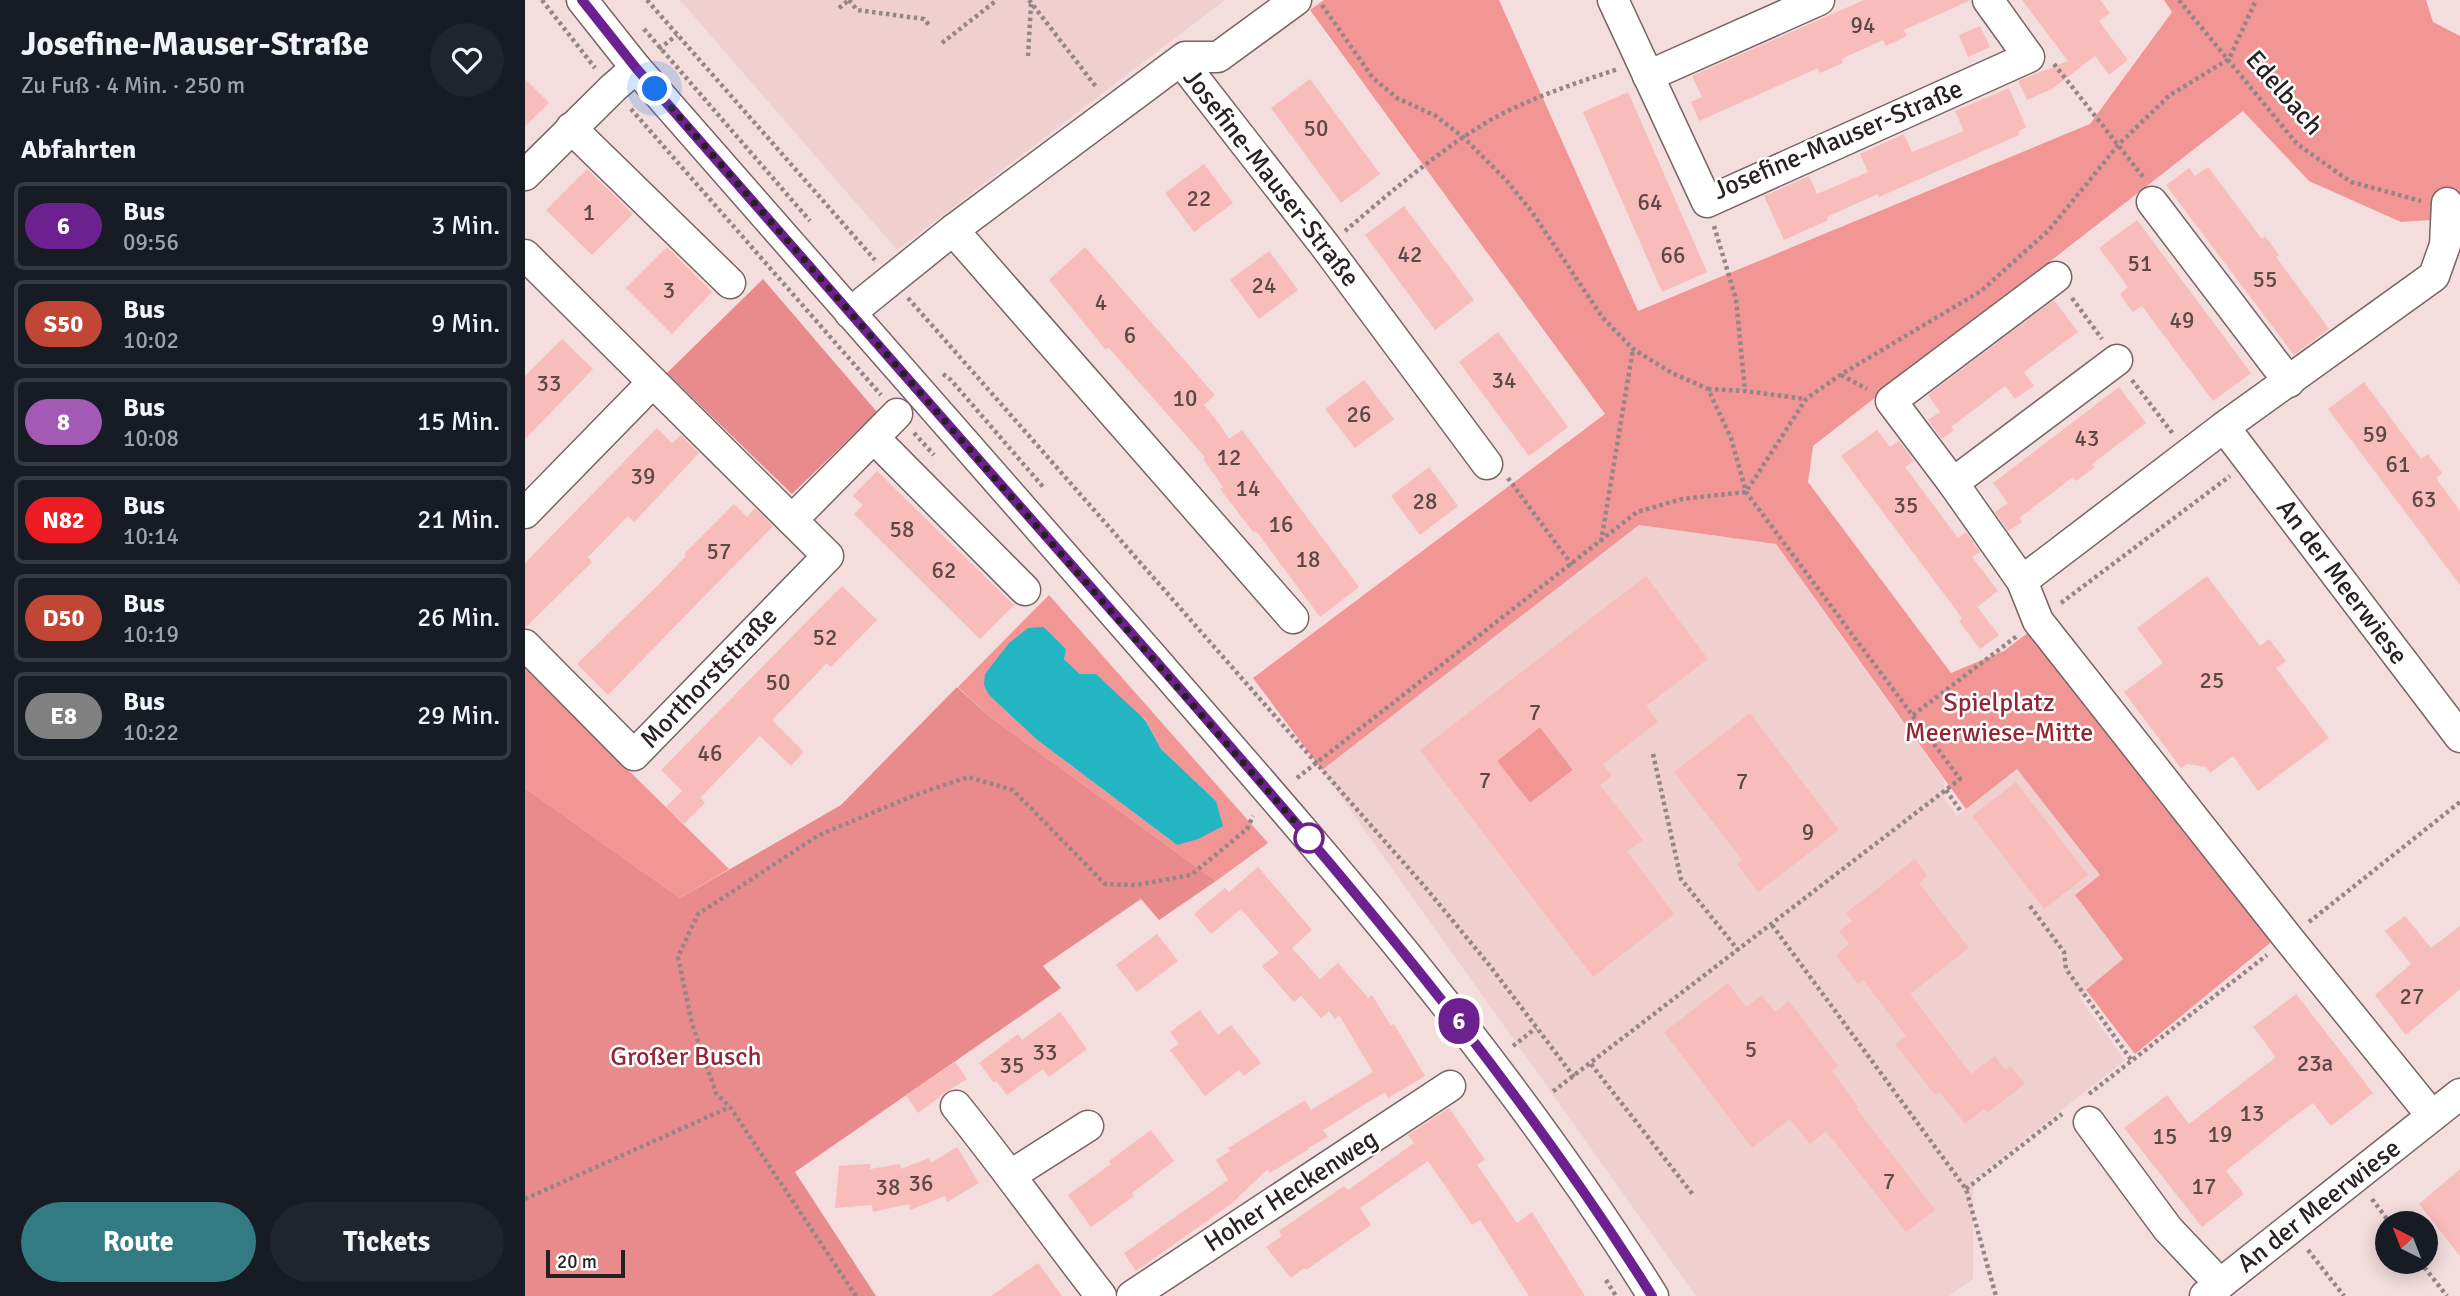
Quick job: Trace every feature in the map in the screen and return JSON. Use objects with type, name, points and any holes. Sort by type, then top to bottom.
[{"type":"street","points":[[582,0],[636,68],[1249,768],[1389,933],[1542,1132],[1653,1296]]},
{"type":"street","name":"Josefine-Mauser-Straße","points":[[850,313],[953,230],[1185,57],[1219,57],[1296,0]]},
{"type":"street","name":"Josefine-Mauser-Straße","points":[[1613,0],[1707,202],[2029,57]]},
{"type":"street","points":[[1645,69],[1819,0]]},
{"type":"street","points":[[1987,0],[2029,57]]},
{"type":"street","name":"Josefine-Mauser-Straße","points":[[1181,61],[1326,247],[1487,464]]},
{"type":"street","points":[[525,175],[636,68]]},
{"type":"street","points":[[571,128],[730,283]]},
{"type":"street","points":[[2152,202],[2289,382]]},
{"type":"street","points":[[2022,581],[2224,427],[2434,276],[2445,245],[2447,203]]},
{"type":"street","points":[[953,230],[1293,618]]},
{"type":"street","name":"Morthorststraße","points":[[525,255],[828,556],[634,755],[525,645]]},
{"type":"street","points":[[2056,277],[1891,401],[2022,581],[2038,621],[2432,1116]]},
{"type":"street","points":[[1953,483],[2117,360]]},
{"type":"street","points":[[525,513],[652,383]]},
{"type":"street","points":[[792,520],[897,414]]},
{"type":"street","name":"An der Meerwiese","points":[[2224,427],[2460,737]]},
{"type":"street","points":[[874,438],[1025,590]]},
{"type":"street","name":"Hoher Heckenweg","points":[[1132,1296],[1450,1086]]},
{"type":"street","name":"An der Meerwiese","points":[[2213,1290],[2460,1094]]},
{"type":"street","points":[[956,1106],[1101,1296]]},
{"type":"street","points":[[2081,1110],[2213,1290]]},
{"type":"street","points":[[1011,1175],[1088,1126]]},
{"type":"path","points":[[647,0],[1318,762],[1490,966],[1574,1077]]},
{"type":"path","points":[[839,8],[849,0],[857,10],[924,19],[929,25]]},
{"type":"path","points":[[942,43],[997,0]]},
{"type":"path","points":[[1318,0],[1373,78],[1397,97],[1436,116],[1464,137],[1507,181],[1532,212],[1602,317],[1633,349],[1672,373],[1708,389],[1805,399]]},
{"type":"path","name":"Edelbach","points":[[2179,0],[2297,144],[2351,182],[2412,200],[2447,203]]},
{"type":"path","points":[[1746,492],[1805,399],[1981,290],[2049,230],[2119,144],[2170,95],[2229,59],[2256,0]]},
{"type":"path","points":[[1028,56],[1030,1]]},
{"type":"path","points":[[1030,1],[1113,110]]},
{"type":"path","points":[[660,48],[677,35]]},
{"type":"path","points":[[2029,57],[2047,56],[2119,144],[2153,191],[2152,202]]},
{"type":"path","points":[[1326,247],[1464,137],[1495,117],[1563,87],[1645,69]]},
{"type":"path","points":[[1707,202],[1736,299],[1745,391]]},
{"type":"path","points":[[1601,543],[1633,349]]},
{"type":"path","points":[[1551,1093],[1591,1065],[1960,779],[1746,492],[1731,438],[1708,389]]},
{"type":"path","points":[[1913,715],[2250,461]]},
{"type":"path","points":[[1487,464],[1504,473],[1572,565]]},
{"type":"path","points":[[1297,778],[1601,543],[1637,512],[1682,499],[1746,492]]},
{"type":"path","points":[[1653,754],[1681,878],[1738,950]]},
{"type":"path","points":[[856,1296],[730,1107],[716,1093],[692,1024],[678,957],[698,914],[819,835],[915,795],[968,777],[1013,790],[1105,884],[1136,885],[1191,875],[1247,829],[1254,815],[1262,825]]},
{"type":"path","points":[[1945,790],[1960,810]]},
{"type":"path","points":[[1966,1189],[2081,1110],[2132,1061],[2460,802]]},
{"type":"path","points":[[2030,906],[2064,952],[2066,969],[2132,1061]]},
{"type":"path","points":[[1772,925],[1966,1189],[1996,1296]]},
{"type":"path","points":[[1514,1045],[1536,1028]]},
{"type":"path","points":[[1591,1065],[1694,1196]]},
{"type":"path","points":[[525,1199],[730,1107]]},
{"type":"path","points":[[2291,1227],[2344,1296]]},
{"type":"path","points":[[1602,1273],[1616,1296]]},
{"type":"path","points":[[2430,1274],[2447,1296]]},
{"type":"shaded area","points":[[680,0],[1225,0],[897,250]]},
{"type":"shaded area","points":[[1639,525],[1776,544],[1944,779],[1945,800],[1957,816],[2017,769],[2100,875],[2075,895],[2123,959],[2079,997],[2125,1060],[1973,1180],[1973,1279],[1949,1296],[1696,1296],[1322,770]]},
{"type":"green space","name":"Spielplatz Meerwiese-Mitte","points":[[1324,0],[1499,0],[1638,311],[2090,124],[2172,12],[2164,0],[2426,0],[2433,22],[2460,36],[2460,218],[2401,222],[2309,181],[2243,111],[1813,446],[1808,482],[1951,673],[2004,651],[2029,632],[2276,938],[2135,1054],[2086,990],[2123,959],[2075,895],[2100,875],[2017,769],[1966,809],[1776,544],[1639,525],[1322,770],[1253,678],[1605,414],[1310,10]]},
{"type":"green space","points":[[763,279],[877,412],[792,494],[667,373]]},
{"type":"green space","points":[[1049,595],[1268,843],[1216,881],[989,716],[958,687]],"holes":[[[1044,627],[1066,649],[1063,658],[1080,674],[1146,720],[1161,749],[1216,801],[1177,845],[1036,739],[989,695],[985,674],[994,664]]]},
{"type":"green space","points":[[525,669],[729,869],[680,898],[525,788]]},
{"type":"green space","name":"Großer Busch","points":[[957,687],[989,716],[1216,881],[1159,920],[1141,899],[1043,966],[1061,988],[795,1172],[876,1296],[525,1296],[525,788],[680,898],[841,805]]},
{"type":"green space","points":[[1540,727],[1573,770],[1530,803],[1497,761]]},
{"type":"water","points":[[1044,627],[1066,649],[1064,659],[1080,674],[1096,674],[1146,721],[1161,749],[1216,801],[1223,826],[1198,839],[1177,845],[1036,739],[989,695],[984,685],[985,674],[1009,643],[1028,628]]},
{"type":"building","points":[[1864,0],[1971,0],[1904,30],[1907,36],[1886,46],[1883,40],[1841,59],[1843,63],[1820,73],[1818,68],[1699,121],[1691,102],[1702,97],[1692,76]]},
{"type":"building","points":[[2022,0],[2100,0],[2110,13],[2099,21],[2128,60],[2109,75],[2095,56],[2052,89],[2027,100],[2018,81],[2068,61]]},
{"type":"building","points":[[1980,26],[1990,47],[1968,57],[1959,35]]},
{"type":"building","points":[[525,79],[549,103],[525,126]]},
{"type":"building","points":[[1310,79],[1380,174],[1341,203],[1271,108]]},
{"type":"building","points":[[2009,88],[2026,127],[2018,132],[2019,135],[1879,197],[1878,194],[1853,205],[1784,240],[1764,196],[1809,176],[1817,194],[1868,172],[1860,154],[1904,134],[1912,152],[1964,131],[1955,111]]},
{"type":"building","points":[[1628,92],[1707,272],[1662,292],[1583,112]]},
{"type":"building","points":[[1204,164],[1233,203],[1194,232],[1165,193]]},
{"type":"building","points":[[2208,167],[2262,239],[2265,236],[2279,255],[2276,257],[2329,329],[2294,355],[2166,185],[2189,168],[2195,176]]},
{"type":"building","points":[[587,169],[633,214],[592,255],[546,210]]},
{"type":"building","points":[[1404,206],[1474,300],[1435,330],[1365,235]]},
{"type":"building","points":[[2137,220],[2251,373],[2213,401],[2142,306],[2133,312],[2126,303],[2120,294],[2128,287],[2099,248]]},
{"type":"building","points":[[667,247],[712,292],[672,334],[626,288]]},
{"type":"building","points":[[1085,247],[1215,395],[1204,405],[1229,439],[1242,430],[1359,587],[1320,617],[1256,531],[1254,533],[1220,489],[1223,487],[1203,459],[1205,457],[1108,347],[1106,350],[1049,280]]},
{"type":"building","points":[[1269,251],[1298,290],[1259,319],[1230,280]]},
{"type":"building","points":[[2054,300],[2078,332],[2024,372],[2034,386],[2015,399],[2005,386],[1951,427],[1954,430],[1942,439],[1928,420],[1940,412],[1928,395]]},
{"type":"building","points":[[1498,332],[1568,427],[1529,456],[1459,362]]},
{"type":"building","points":[[562,339],[593,369],[525,439],[525,376]]},
{"type":"building","points":[[1364,380],[1394,419],[1355,448],[1325,409]]},
{"type":"building","points":[[2364,382],[2421,459],[2428,454],[2442,473],[2436,478],[2460,511],[2460,585],[2328,409]]},
{"type":"building","points":[[2119,387],[2146,423],[2092,464],[2095,467],[2076,481],[2073,477],[2019,518],[2022,522],[2008,531],[1995,512],[2008,503],[1993,483]]},
{"type":"building","points":[[657,428],[672,443],[681,435],[699,453],[634,522],[628,516],[588,557],[592,562],[525,628],[525,563]]},
{"type":"building","points":[[1877,430],[1890,447],[1899,441],[1914,461],[1905,467],[1958,538],[1966,532],[1980,552],[1972,557],[1998,591],[1977,607],[1999,635],[1980,649],[1959,621],[1962,618],[1841,456]]},
{"type":"building","points":[[1429,467],[1458,506],[1420,535],[1391,496]]},
{"type":"building","points":[[877,471],[1014,605],[980,639],[854,514],[863,505],[853,496]]},
{"type":"building","points":[[734,504],[747,517],[755,508],[773,526],[608,695],[577,664],[657,586],[686,556],[684,554]]},
{"type":"building","points":[[1646,576],[1708,659],[1646,706],[1658,722],[1603,764],[1612,776],[1600,785],[1643,840],[1627,851],[1674,914],[1593,977],[1420,750]],"holes":[[[1540,727],[1573,770],[1530,803],[1497,761]]]},
{"type":"building","points":[[2207,576],[2260,646],[2269,639],[2286,661],[2276,668],[2329,738],[2258,791],[2233,756],[2210,773],[2206,767],[2187,764],[2181,768],[2124,692],[2163,663],[2137,628]]},
{"type":"building","points":[[842,586],[877,620],[831,667],[827,663],[772,720],[804,752],[791,766],[760,736],[700,798],[705,803],[683,825],[666,807],[682,791],[661,770]]},
{"type":"building","points":[[1750,713],[1839,830],[1758,892],[1737,864],[1742,860],[1674,772]]},
{"type":"building","points":[[2016,782],[2088,875],[2044,909],[1972,816]]},
{"type":"building","points":[[1915,859],[1927,876],[1919,883],[1969,948],[1910,994],[1971,1074],[1995,1056],[2005,1070],[2011,1066],[2025,1084],[1987,1113],[1984,1109],[1965,1124],[1940,1092],[1935,1095],[1895,1044],[1906,1036],[1863,980],[1858,984],[1836,955],[1849,944],[1839,931],[1852,921],[1846,913]]},
{"type":"building","points":[[1258,867],[1312,930],[1292,948],[1320,979],[1338,963],[1368,998],[1372,995],[1391,1026],[1394,1024],[1425,1076],[1388,1098],[1385,1092],[1323,1130],[1328,1137],[1270,1173],[1268,1169],[1231,1204],[1136,1271],[1124,1253],[1228,1180],[1216,1160],[1230,1151],[1228,1148],[1305,1100],[1311,1110],[1373,1072],[1339,1015],[1335,1019],[1329,1011],[1321,1018],[1301,996],[1294,1002],[1262,966],[1279,953],[1241,909],[1211,934],[1194,914],[1225,888],[1229,892]]},
{"type":"building","points":[[2405,916],[2431,948],[2460,926],[2460,989],[2406,1035],[2375,995],[2411,964],[2385,931]]},
{"type":"building","points":[[1157,934],[1178,961],[1137,992],[1116,965]]},
{"type":"building","points":[[1728,983],[1746,1007],[1762,995],[1775,1012],[1789,1001],[1838,1066],[1832,1071],[1858,1107],[1856,1108],[1935,1210],[1906,1232],[1826,1131],[1810,1144],[1790,1119],[1752,1148],[1664,1032]]},
{"type":"building","points":[[2296,994],[2373,1093],[2331,1126],[2313,1103],[2287,1122],[2226,1171],[2244,1194],[2202,1227],[2124,1128],[2167,1095],[2189,1124],[2276,1057],[2253,1027]]},
{"type":"building","points":[[1200,1010],[1218,1035],[1231,1025],[1261,1063],[1244,1076],[1239,1070],[1205,1096],[1170,1050],[1179,1044],[1170,1032]]},
{"type":"building","points":[[1060,1012],[1087,1049],[1049,1077],[1043,1069],[1007,1095],[979,1063],[1018,1034],[1022,1040]]},
{"type":"building","points":[[955,1062],[967,1079],[918,1113],[906,1095]]},
{"type":"building","points":[[1449,1108],[1485,1160],[1477,1165],[1517,1223],[1532,1212],[1585,1296],[1529,1296],[1480,1220],[1472,1225],[1428,1161],[1360,1208],[1371,1225],[1291,1278],[1266,1247],[1282,1236],[1279,1231],[1344,1186],[1348,1190],[1414,1143],[1408,1135]]},
{"type":"building","points":[[1151,1130],[1174,1161],[1132,1193],[1134,1196],[1091,1227],[1068,1195],[1111,1164],[1109,1161]]},
{"type":"building","points":[[957,1147],[979,1183],[947,1202],[945,1196],[910,1210],[909,1204],[873,1212],[872,1205],[835,1208],[839,1166],[870,1164],[870,1169],[900,1164],[901,1169],[929,1158],[931,1163]]},
{"type":"building","points":[[2460,1169],[2460,1256],[2438,1228],[2438,1211],[2425,1211],[2419,1204]]},
{"type":"building","points":[[1038,1263],[1062,1296],[991,1296]]},
{"type":"bus line","name":"6","points":[[582,0],[636,68],[1249,768],[1372,913],[1430,984],[1542,1132],[1652,1296]]},
{"type":"route","points":[[655,89],[1309,838]]}]
